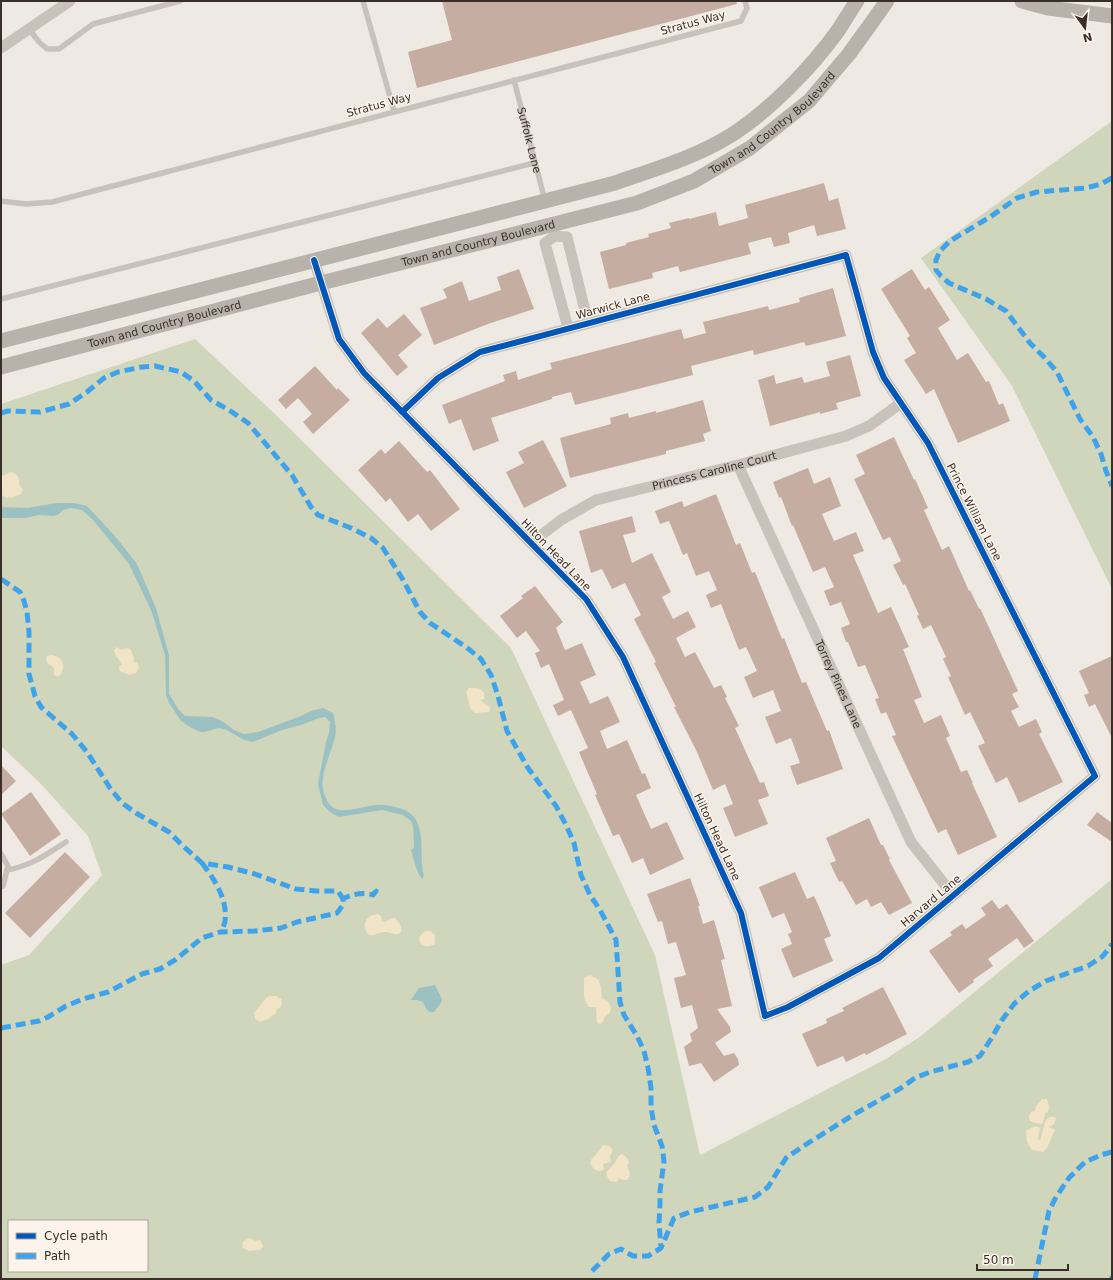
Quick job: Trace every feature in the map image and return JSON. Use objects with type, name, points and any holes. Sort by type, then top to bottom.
[{"type":"main road","name":"Town and Country Boulevard","points":[[1,341],[574,194],[615,183],[684,159],[732,134],[758,116],[800,77],[837,32],[857,1]]},
{"type":"main road","name":"Town and Country Boulevard","points":[[1,367],[321,283],[553,230],[580,218],[637,204],[694,181],[754,145],[808,101],[848,54],[887,1]]},
{"type":"main road","points":[[1022,1],[1048,8],[1112,16]]},
{"type":"main road","points":[[742,128],[754,145]]},
{"type":"main road","points":[[574,194],[580,218]]},
{"type":"street","points":[[1,48],[70,1]]},
{"type":"street","points":[[568,328],[545,243],[553,230],[567,237],[588,323]]},
{"type":"street","name":"Warwick Lane","points":[[402,412],[438,378],[480,352],[846,255]]},
{"type":"street","name":"Prince William Lane","points":[[846,255],[873,352],[884,378],[928,443],[1095,776]]},
{"type":"street","name":"Hilton Head Lane","points":[[314,260],[339,339],[364,373],[586,599],[623,657],[741,913],[765,1016]]},
{"type":"street","name":"Princess Caroline Court","points":[[531,543],[561,520],[596,500],[738,465],[846,436],[869,426],[901,403]]},
{"type":"street","name":"Torrey Pines Lane","points":[[738,465],[911,842],[953,895]]},
{"type":"street","name":"Harvard Lane","points":[[765,1016],[788,1007],[879,958],[1095,776]]},
{"type":"lane","points":[[29,29],[39,42],[47,49],[59,49],[93,24],[180,1]]},
{"type":"lane","points":[[363,1],[394,111]]},
{"type":"lane","name":"Stratus Way","points":[[1,201],[26,204],[52,202],[741,21],[747,8],[745,1]]},
{"type":"lane","name":"Suffolk Lane","points":[[514,80],[534,163],[545,201]]},
{"type":"lane","points":[[1,299],[534,163]]},
{"type":"lane","points":[[7,870],[20,868],[42,858],[66,842]]},
{"type":"lane","points":[[1,854],[8,866],[3,886],[1,887]]},
{"type":"green space","points":[[1112,121],[1112,589],[1012,386],[921,258]]},
{"type":"green space","points":[[195,339],[275,414],[511,648],[655,955],[700,1155],[884,1060],[921,1036],[1112,879],[1112,1279],[1,1279],[1,965],[29,955],[102,875],[88,836],[41,784],[1,746],[1,404]]},
{"type":"sand","points":[[10,472],[17,476],[19,479],[19,484],[23,490],[21,494],[7,498],[2,495],[1,473],[3,476]]},
{"type":"sand","points":[[117,647],[121,650],[128,648],[131,650],[134,658],[133,661],[137,663],[139,667],[136,673],[129,675],[120,671],[119,666],[122,665],[114,650]]},
{"type":"sand","points":[[51,655],[59,658],[63,663],[63,670],[58,677],[54,675],[54,668],[47,663],[47,656]]},
{"type":"sand","points":[[469,688],[481,689],[485,695],[484,699],[480,700],[490,707],[489,712],[475,713],[471,710],[466,692]]},
{"type":"sand","points":[[378,914],[381,916],[382,921],[385,922],[395,918],[402,929],[400,933],[394,934],[385,932],[369,935],[365,928],[367,919],[370,916]]},
{"type":"sand","points":[[426,931],[430,931],[435,935],[435,944],[426,946],[420,943],[420,937]]},
{"type":"sand","points":[[590,975],[598,979],[601,987],[602,999],[608,1002],[611,1008],[610,1013],[600,1024],[597,1023],[596,1007],[589,1007],[584,997],[584,978]]},
{"type":"sand","points":[[276,996],[281,999],[281,1007],[268,1019],[260,1022],[255,1019],[254,1013],[266,998]]},
{"type":"sand","points":[[1042,1099],[1047,1099],[1049,1107],[1048,1112],[1045,1113],[1042,1124],[1034,1123],[1030,1121],[1029,1116],[1031,1112],[1035,1111],[1036,1106]]},
{"type":"sand","points":[[1049,1117],[1055,1117],[1056,1119],[1054,1124],[1049,1127],[1055,1130],[1047,1148],[1043,1152],[1032,1150],[1027,1142],[1026,1131],[1033,1127],[1040,1128],[1038,1138],[1040,1141],[1045,1122]]},
{"type":"sand","points":[[603,1145],[609,1146],[613,1150],[610,1157],[611,1162],[603,1164],[604,1169],[597,1171],[590,1163],[592,1158]]},
{"type":"sand","points":[[622,1154],[629,1162],[627,1166],[630,1175],[627,1180],[619,1178],[616,1182],[610,1181],[607,1172]]},
{"type":"sand","points":[[249,1238],[256,1241],[260,1240],[263,1246],[260,1250],[249,1251],[243,1248],[243,1242]]},
{"type":"water","points":[[56,503],[74,503],[87,506],[115,536],[137,564],[156,608],[169,655],[169,694],[179,710],[185,716],[213,717],[222,721],[234,730],[244,734],[258,732],[311,711],[323,708],[333,713],[336,725],[336,734],[326,766],[323,782],[323,789],[329,804],[336,809],[341,810],[350,810],[375,805],[386,805],[409,812],[419,826],[424,876],[422,879],[411,850],[414,848],[413,826],[411,821],[403,815],[382,810],[339,817],[330,812],[323,805],[318,784],[329,733],[330,722],[325,717],[282,730],[253,742],[244,740],[227,730],[219,728],[200,732],[181,721],[169,703],[166,695],[165,655],[151,610],[129,564],[93,520],[82,510],[71,508],[63,510],[54,516],[39,515],[25,518],[1,518],[1,507],[28,508]]},
{"type":"water","points":[[435,985],[442,999],[441,1003],[434,1012],[428,1011],[423,1002],[411,1000],[419,988]]},
{"type":"building","points":[[442,1],[736,1],[737,4],[417,88],[408,52],[452,40]]},
{"type":"building","points":[[824,183],[829,201],[838,198],[846,229],[817,236],[814,225],[788,233],[790,243],[774,247],[771,237],[748,243],[751,254],[680,272],[678,266],[652,273],[653,278],[609,289],[600,252],[649,237],[648,234],[671,228],[669,223],[689,218],[716,212],[719,226],[748,218],[745,205]]},
{"type":"building","points":[[519,269],[534,309],[488,324],[434,345],[420,308],[447,298],[443,289],[462,281],[469,301],[501,290],[497,277]]},
{"type":"building","points":[[912,269],[925,290],[929,287],[950,320],[938,328],[957,360],[968,353],[986,382],[989,381],[999,405],[1003,403],[1010,421],[958,443],[934,389],[926,394],[904,360],[916,353],[907,338],[910,336],[881,289]]},
{"type":"building","points":[[833,288],[846,336],[806,346],[804,342],[754,355],[753,350],[691,366],[693,375],[575,405],[571,392],[552,397],[552,399],[491,418],[499,441],[473,451],[461,419],[449,424],[442,405],[505,381],[503,375],[516,371],[518,380],[552,369],[550,363],[681,329],[684,339],[706,333],[703,322],[768,306],[769,310],[800,302],[799,298]]},
{"type":"building","points":[[404,314],[422,335],[398,355],[408,367],[397,376],[361,333],[378,318],[387,328]]},
{"type":"building","points":[[850,355],[861,396],[836,403],[838,409],[820,414],[820,412],[770,426],[758,380],[774,375],[776,384],[802,377],[804,383],[830,376],[826,362]]},
{"type":"building","points":[[315,366],[337,390],[338,388],[350,400],[313,434],[303,422],[312,414],[298,398],[286,409],[278,400]]},
{"type":"building","points":[[703,400],[711,431],[703,434],[705,441],[666,451],[666,454],[570,478],[560,438],[611,424],[610,418],[628,413],[629,418],[656,411],[656,413]]},
{"type":"building","points":[[894,437],[928,508],[924,510],[942,550],[949,546],[969,591],[970,590],[979,609],[980,608],[1018,691],[1012,694],[1019,707],[1011,711],[1019,727],[1036,719],[1042,732],[1039,734],[1063,782],[1019,803],[1007,777],[996,783],[978,746],[985,743],[970,712],[965,715],[948,677],[951,676],[943,659],[946,657],[931,625],[923,629],[917,616],[919,615],[905,584],[903,585],[893,565],[901,561],[890,537],[883,540],[854,479],[865,474],[856,455]]},
{"type":"building","points":[[543,440],[567,486],[524,508],[506,472],[524,463],[518,452]]},
{"type":"building","points":[[399,441],[427,472],[430,470],[460,509],[431,531],[418,514],[408,522],[390,498],[386,502],[358,470],[381,449],[385,454]]},
{"type":"building","points":[[808,468],[814,484],[830,477],[841,506],[822,514],[834,541],[856,532],[864,551],[853,555],[878,613],[891,607],[909,647],[903,649],[922,697],[914,700],[924,723],[941,715],[950,736],[946,738],[961,772],[967,770],[997,837],[958,855],[946,829],[938,833],[892,736],[896,735],[886,712],[881,714],[875,699],[879,698],[865,665],[858,667],[848,642],[846,642],[841,628],[850,624],[841,602],[830,606],[824,591],[834,587],[825,567],[813,572],[793,525],[792,526],[781,497],[779,498],[773,482]]},
{"type":"building","points":[[716,494],[736,545],[740,543],[752,573],[755,572],[782,639],[784,638],[802,683],[806,682],[827,731],[829,730],[843,769],[797,785],[790,766],[800,763],[791,738],[776,744],[765,717],[781,711],[773,690],[753,698],[744,677],[757,671],[746,647],[739,650],[721,604],[711,608],[706,595],[717,590],[709,571],[696,576],[687,553],[683,555],[669,521],[660,524],[655,511],[682,501],[684,507]]},
{"type":"building","points":[[632,516],[636,532],[623,535],[632,563],[652,553],[671,592],[662,597],[673,619],[688,611],[696,627],[676,638],[685,657],[695,652],[714,688],[721,685],[727,697],[725,698],[739,726],[735,728],[760,783],[764,782],[769,796],[758,800],[768,824],[735,837],[723,808],[733,804],[725,784],[713,790],[697,752],[654,663],[656,662],[634,619],[641,615],[625,583],[612,589],[602,569],[591,573],[579,531]]},
{"type":"building","points":[[535,586],[563,622],[556,628],[565,650],[582,643],[596,675],[580,682],[590,704],[608,696],[620,722],[600,731],[607,749],[627,740],[642,774],[645,773],[651,788],[636,795],[651,829],[667,822],[684,859],[650,875],[643,858],[632,863],[619,834],[613,836],[595,795],[597,794],[579,752],[588,748],[571,710],[558,716],[553,705],[564,700],[549,664],[541,668],[535,653],[540,651],[526,631],[517,638],[500,616],[523,598],[521,596]]},
{"type":"building","points":[[1112,656],[1112,738],[1095,704],[1089,707],[1084,695],[1089,693],[1079,671]]},
{"type":"building","points":[[1,765],[16,781],[1,795]]},
{"type":"building","points":[[31,792],[61,834],[30,856],[1,814]]},
{"type":"building","points":[[1097,812],[1112,823],[1112,842],[1087,825]]},
{"type":"building","points":[[869,818],[881,845],[883,845],[890,859],[889,860],[912,903],[889,915],[881,902],[871,907],[867,899],[856,905],[842,881],[839,882],[830,863],[836,861],[826,838]]},
{"type":"building","points":[[65,852],[90,877],[30,938],[5,913]]},
{"type":"building","points":[[795,872],[807,899],[814,896],[820,909],[831,936],[824,939],[833,961],[793,978],[781,949],[792,944],[788,934],[792,932],[784,913],[772,918],[759,887]]},
{"type":"building","points":[[690,878],[700,906],[698,906],[703,924],[714,920],[725,959],[721,960],[732,1006],[717,1009],[730,1027],[731,1032],[715,1043],[724,1056],[734,1053],[738,1059],[739,1065],[714,1082],[701,1063],[689,1066],[684,1047],[692,1041],[690,1034],[698,1028],[692,1005],[681,1008],[674,978],[686,975],[676,942],[668,944],[662,921],[658,922],[647,894]]},
{"type":"building","points":[[992,900],[999,909],[1007,904],[1034,941],[1024,948],[1017,938],[988,959],[993,966],[973,980],[974,982],[959,993],[929,951],[952,935],[950,932],[962,924],[966,929],[986,915],[981,908]]},
{"type":"building","points":[[883,987],[907,1034],[866,1055],[865,1053],[846,1062],[843,1056],[817,1067],[802,1034],[827,1023],[826,1019],[844,1011],[842,1008]]},
{"type":"marked path","points":[[1112,178],[1101,184],[1086,188],[1037,192],[1017,198],[990,217],[950,241],[940,251],[936,260],[936,270],[949,283],[986,299],[1006,311],[1030,343],[1057,372],[1080,419],[1093,437],[1101,454],[1112,486]]},
{"type":"marked path","points":[[1,413],[8,411],[40,412],[69,404],[104,378],[118,372],[155,366],[181,372],[194,381],[211,400],[248,423],[292,475],[311,507],[318,515],[351,528],[371,538],[383,548],[402,578],[420,612],[430,623],[481,659],[491,675],[507,731],[528,768],[556,806],[567,827],[574,843],[581,875],[590,895],[616,940],[620,1002],[624,1015],[644,1051],[651,1088],[651,1107],[654,1125],[662,1146],[664,1161],[660,1191],[659,1223],[661,1248]]},
{"type":"marked path","points":[[1,579],[20,592],[24,601],[27,612],[29,632],[29,674],[35,696],[41,707],[72,734],[87,752],[110,788],[122,803],[169,832],[202,863],[228,867],[255,874],[296,889],[338,891],[343,899]]},
{"type":"marked path","points":[[202,863],[222,897],[225,922],[220,932]]},
{"type":"marked path","points":[[1,1028],[39,1021],[66,1006],[83,999],[108,992],[142,974],[160,969],[175,960],[202,938],[220,932],[255,931],[281,928],[297,922],[337,913],[343,905],[343,899],[358,894],[373,895],[376,891],[371,889]]},
{"type":"marked path","points":[[592,1271],[609,1254],[621,1249],[633,1256],[648,1256],[661,1248],[674,1218],[690,1212],[755,1197],[768,1187],[786,1158],[853,1115],[901,1088],[915,1078],[930,1072],[968,1062],[980,1056],[1002,1020],[1014,1004],[1029,991],[1046,981],[1088,966],[1103,956],[1112,944]]},
{"type":"marked path","points":[[1035,1279],[1049,1211],[1056,1197],[1069,1178],[1085,1162],[1112,1152]]},
{"type":"cycle path","points":[[314,260],[339,339],[364,373],[586,599],[623,657],[741,913],[765,1016],[788,1007],[879,958],[1095,776],[928,443],[884,378],[873,352],[846,255],[480,352],[438,378],[402,412]]}]
